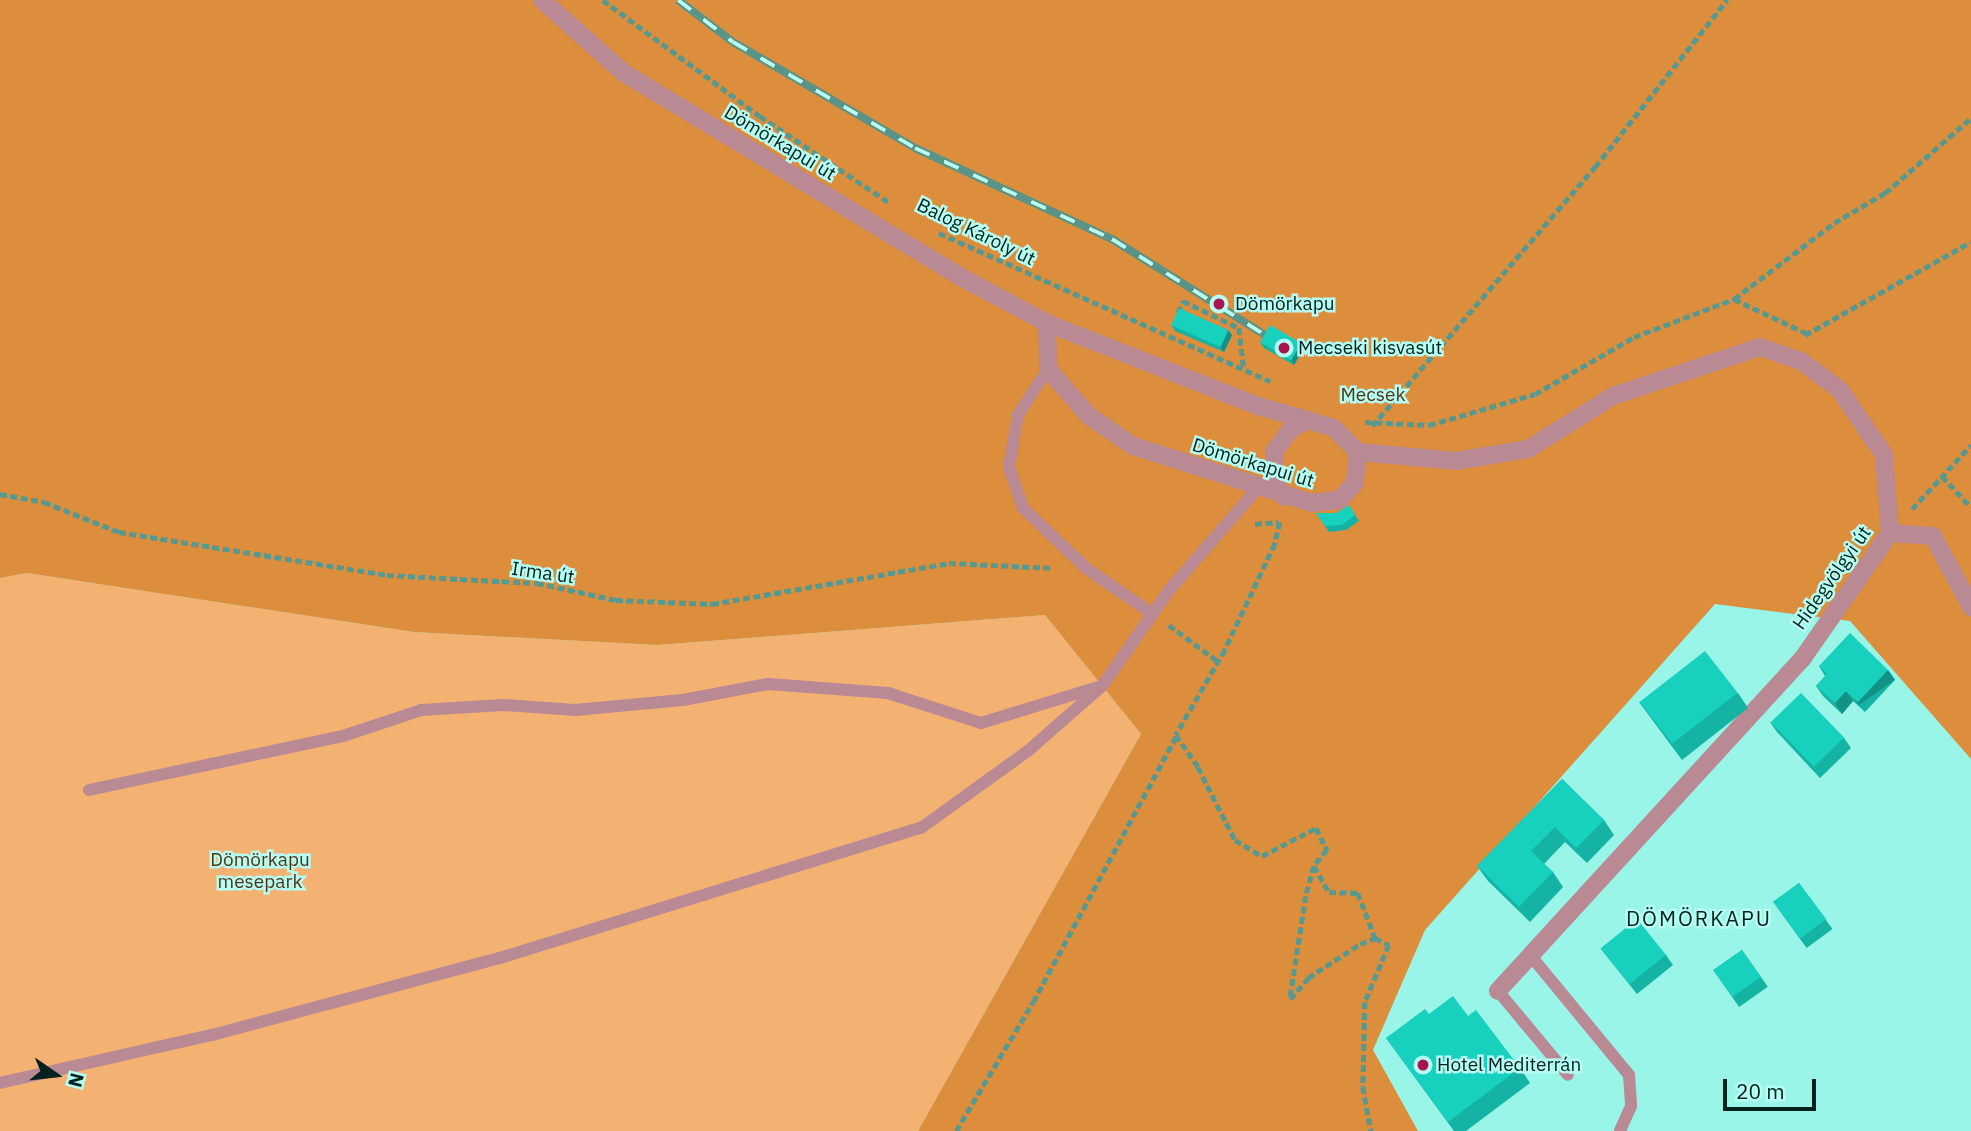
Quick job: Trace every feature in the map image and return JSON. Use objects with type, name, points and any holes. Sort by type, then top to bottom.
[{"type":"street","name":"Dömörkapui út","points":[[542,0],[624,73],[959,276],[1047,323],[1258,406],[1334,428],[1358,452],[1355,483],[1339,500],[1327,505],[1284,496],[1133,446],[1089,416],[1048,369]]},
{"type":"street","points":[[1047,323],[1048,369]]},
{"type":"street","name":"Hidegvölgyi út","points":[[1358,452],[1456,461],[1528,449],[1614,396],[1760,347],[1801,361],[1840,390],[1884,455],[1890,533],[1802,659],[1498,991]]},
{"type":"street","points":[[1284,496],[1275,483],[1274,453],[1291,429],[1308,420]]},
{"type":"street","points":[[1890,533],[1933,536],[1971,607]]},
{"type":"lane","points":[[1048,369],[1018,415],[1009,467],[1023,508],[1087,569],[1153,614]]},
{"type":"lane","points":[[0,1083],[212,1035],[500,958],[921,828],[1029,750],[1102,686],[1153,614],[1258,488]]},
{"type":"lane","points":[[89,790],[343,736],[421,710],[503,705],[575,710],[683,700],[768,684],[888,693],[981,723],[1102,686]]},
{"type":"lane","points":[[1531,956],[1629,1075],[1631,1106],[1620,1131]]},
{"type":"lane","points":[[1498,991],[1568,1075]]},
{"type":"path","name":"Balog Károly út","points":[[603,0],[760,116],[893,205]]},
{"type":"path","points":[[1372,425],[1595,167],[1727,0]]},
{"type":"path","points":[[1359,420],[1372,425],[1429,425],[1535,394],[1634,337],[1734,299],[1835,223],[1885,193],[1971,118]]},
{"type":"path","name":"Balog Károly út","points":[[927,227],[1168,338],[1283,387]]},
{"type":"path","points":[[1734,299],[1808,334],[1971,242]]},
{"type":"path","points":[[1168,338],[1183,301],[1239,328],[1244,370]]},
{"type":"path","points":[[1890,533],[1971,445]]},
{"type":"path","points":[[1942,476],[1971,507]]},
{"type":"path","name":"Irma út","points":[[0,494],[44,502],[119,533],[387,575],[537,583],[616,600],[712,604],[948,563],[1087,569]]},
{"type":"path","points":[[956,1131],[1033,1002],[1176,735],[1219,662],[1275,544],[1280,522]]},
{"type":"path","points":[[1153,614],[1219,662]]},
{"type":"path","points":[[1176,735],[1198,767],[1235,840],[1262,856],[1317,828],[1327,850],[1314,866],[1290,999],[1308,978],[1375,938]]},
{"type":"path","points":[[1314,866],[1329,892],[1358,892],[1375,938],[1389,945],[1365,1002],[1363,1087],[1371,1131]]},
{"type":"green space","name":"Mecsek","points":[[0,0],[1971,0],[1971,759],[1850,621],[1715,604],[1425,930],[1373,1050],[1418,1131],[918,1131],[1141,734],[1045,615],[657,645],[414,632],[27,573],[0,578]]},
{"type":"green space","name":"Dömörkapu mesepark","points":[[27,573],[414,632],[657,645],[1045,615],[1141,734],[918,1131],[0,1131],[0,578]]},
{"type":"building","points":[[1179,308],[1228,330],[1221,347],[1171,325]]},
{"type":"building","name":"Mecseki kisvasút","points":[[1270,325],[1301,343],[1291,360],[1260,342]]},
{"type":"building","points":[[1349,505],[1355,515],[1342,525],[1325,526],[1316,513],[1336,513]]},
{"type":"building","points":[[1850,633],[1888,670],[1858,702],[1846,691],[1835,703],[1816,686],[1827,674],[1819,666]]},
{"type":"building","points":[[1705,651],[1738,693],[1672,744],[1640,702]]},
{"type":"building","points":[[1801,693],[1844,738],[1814,767],[1771,722]]},
{"type":"building","points":[[1562,779],[1604,820],[1576,848],[1555,827],[1531,851],[1553,872],[1519,907],[1477,866]]},
{"type":"building","points":[[1799,883],[1826,919],[1801,938],[1773,902]]},
{"type":"building","points":[[1637,919],[1666,955],[1629,984],[1600,949]]},
{"type":"building","points":[[1742,950],[1761,977],[1732,997],[1713,970]]},
{"type":"building","points":[[1453,996],[1468,1016],[1476,1010],[1520,1068],[1448,1122],[1386,1038],[1425,1009],[1429,1014]]},
{"type":"railway","points":[[678,0],[733,42],[915,148],[1112,239],[1281,345]]},
{"type":"place","name":"Dömörkapu","points":[[1219,304]]},
{"type":"place","name":"Mecseki kisvasút","points":[[1284,348]]},
{"type":"place","name":"Hotel Mediterrán","points":[[1423,1065]]},
{"type":"district","name":"DÖMÖRKAPU","points":[[1699,918]]}]
